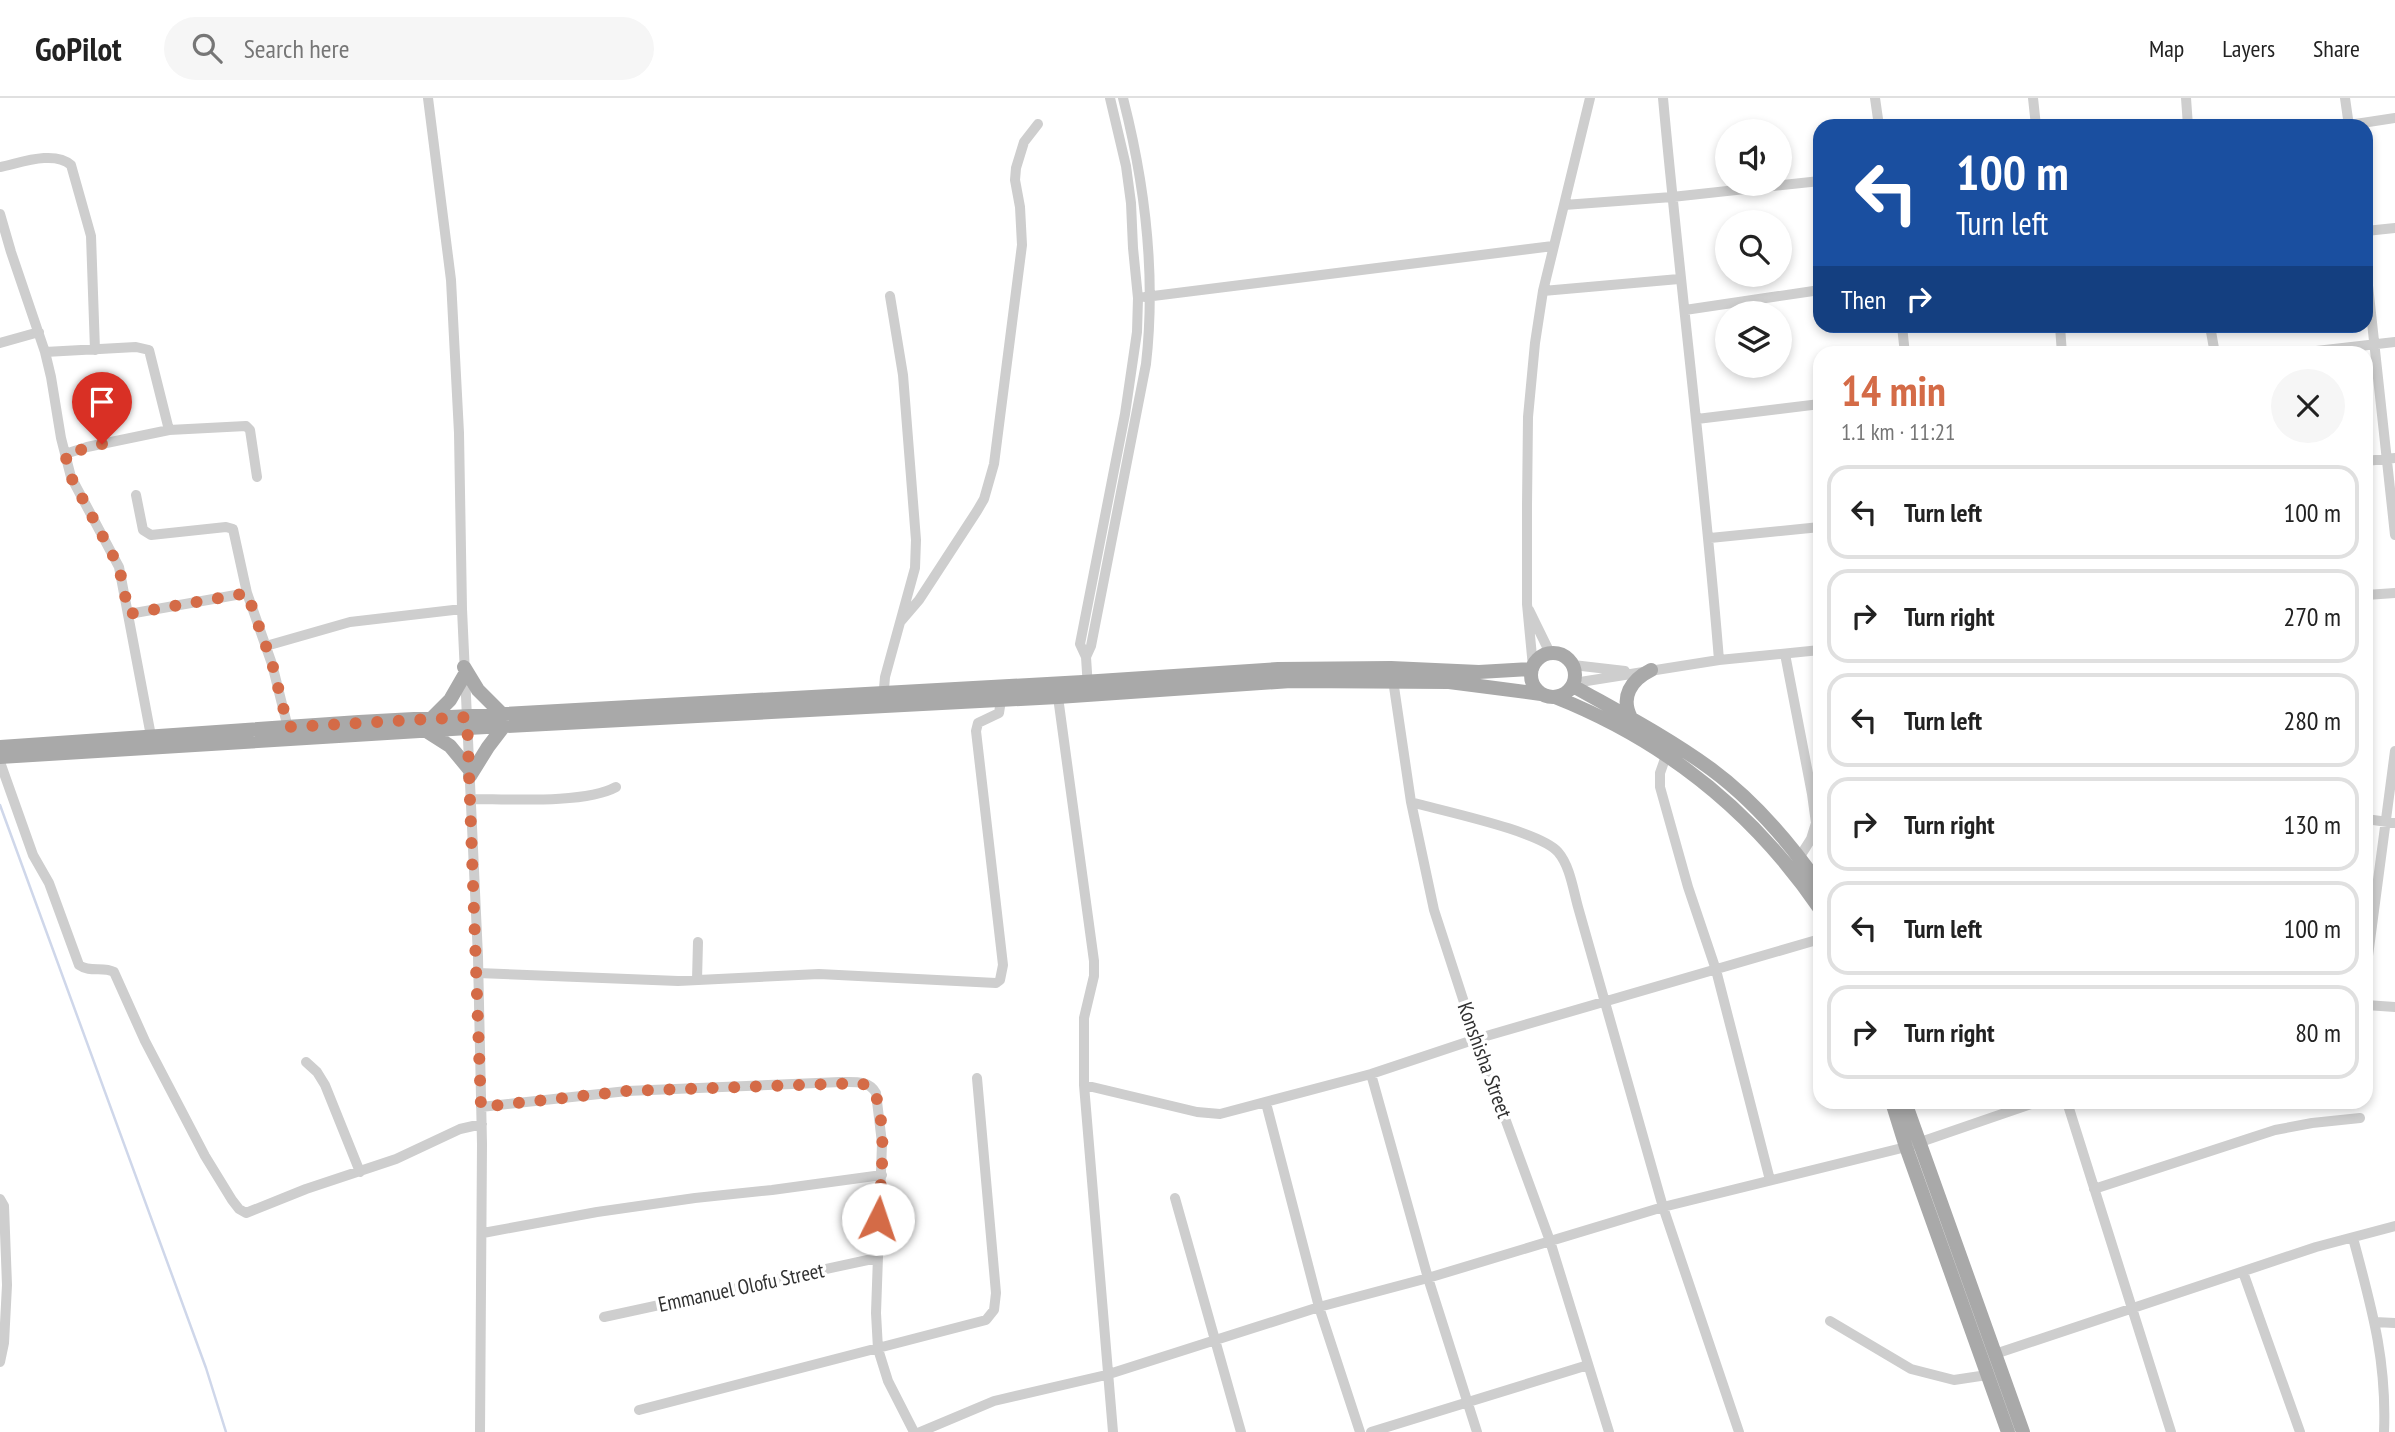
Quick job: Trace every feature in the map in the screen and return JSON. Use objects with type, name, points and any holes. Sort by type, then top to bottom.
[{"type":"main road","points":[[1550,653],[1563,655],[1573,665],[1576,674],[1573,684],[1565,694],[1548,696],[1533,683],[1532,668],[1540,657],[1550,653]]},
{"type":"main road","points":[[883,699],[1001,700],[1058,697],[1088,689],[1318,668],[1479,672],[1532,668]]},
{"type":"main road","points":[[1631,718],[1626,706],[1629,689],[1638,678],[1651,670]]},
{"type":"main road","points":[[429,725],[450,700],[465,671],[504,721]]},
{"type":"main road","points":[[0,760],[429,725],[883,699],[1291,681],[1394,680],[1476,684],[1548,696],[1604,718],[1666,756],[1708,785],[1744,816],[1780,855],[1813,900]]},
{"type":"main road","points":[[1573,684],[1680,748],[1735,788],[1813,877]]},
{"type":"main road","points":[[0,747],[288,727],[429,725],[450,746],[470,773],[504,721]]},
{"type":"main road","points":[[1895,1109],[1995,1354],[2023,1432]]},
{"type":"main road","points":[[1906,1109],[1912,1146],[2008,1432]]},
{"type":"street","points":[[428,98],[451,280],[459,433],[462,609],[482,1124],[480,1432]]},
{"type":"street","points":[[1088,689],[1086,657],[1080,644],[1132,374],[1138,298],[1129,190],[1110,98]]},
{"type":"street","points":[[1086,657],[1091,646],[1146,364],[1151,297],[1136,158],[1123,98]]},
{"type":"street","points":[[1532,668],[1527,604],[1528,417],[1543,291],[1591,98]]},
{"type":"street","points":[[1663,98],[1679,279],[1685,310],[1710,538],[1720,660]]},
{"type":"street","points":[[1875,98],[1878,119]]},
{"type":"street","points":[[2033,98],[2035,119]]},
{"type":"street","points":[[2186,98],[2188,119]]},
{"type":"street","points":[[2345,98],[2348,119]]},
{"type":"street","points":[[2373,121],[2395,118]]},
{"type":"street","points":[[901,621],[919,600],[977,511],[984,499],[994,464],[1022,245],[1016,169],[1024,142],[1038,124]]},
{"type":"street","points":[[0,167],[53,157],[71,164],[91,236],[95,350]]},
{"type":"street","points":[[1564,205],[1813,182]]},
{"type":"street","points":[[0,214],[5,254],[45,352],[71,477],[119,567],[151,737]]},
{"type":"street","points":[[2373,230],[2395,228]]},
{"type":"street","points":[[1138,298],[1553,246]]},
{"type":"street","points":[[1543,291],[1679,279]]},
{"type":"street","points":[[1685,310],[1813,291]]},
{"type":"street","points":[[883,699],[915,568],[916,540],[904,374],[890,296]]},
{"type":"street","points":[[2373,327],[2391,458],[2395,535]]},
{"type":"street","points":[[0,343],[39,332]]},
{"type":"street","points":[[2358,346],[2395,342]]},
{"type":"street","points":[[45,352],[136,347],[149,350],[169,430]]},
{"type":"street","points":[[1697,419],[1813,405]]},
{"type":"street","points":[[65,454],[169,430],[246,426],[250,430],[257,477]]},
{"type":"street","points":[[2373,460],[2391,458]]},
{"type":"street","points":[[136,495],[142,526],[147,534],[233,528],[247,593],[288,727]]},
{"type":"street","points":[[1710,538],[1813,528]]},
{"type":"street","points":[[129,614],[247,593]]},
{"type":"street","points":[[2373,595],[2395,593]]},
{"type":"street","points":[[1527,604],[1550,653]]},
{"type":"street","points":[[265,646],[350,622],[462,609]]},
{"type":"street","points":[[1573,684],[1720,660],[1813,651]]},
{"type":"street","points":[[1785,654],[1813,801]]},
{"type":"street","points":[[1573,665],[1634,672]]},
{"type":"street","name":"Konshisha Street","points":[[1394,680],[1411,802],[1434,910],[1476,1039],[1550,1241],[1609,1432]]},
{"type":"street","points":[[1058,697],[1094,961],[1094,976],[1084,1018],[1084,1085],[1112,1432]]},
{"type":"street","points":[[478,973],[697,980],[818,974],[988,983],[1000,980],[1003,965],[976,731],[978,723],[999,713],[1001,700]]},
{"type":"street","points":[[2373,928],[2390,822],[2395,751]]},
{"type":"street","points":[[1666,756],[1660,774],[1660,787],[1688,887],[1716,970],[1770,1180]]},
{"type":"street","points":[[0,760],[33,855],[49,883],[79,965],[91,970],[106,969],[114,972],[145,1041],[205,1156],[239,1209],[249,1212],[306,1189],[396,1159],[446,1135],[482,1124]]},
{"type":"street","points":[[471,799],[585,797],[605,793],[616,787]]},
{"type":"street","points":[[1411,802],[1534,836],[1553,846],[1560,854],[1567,868],[1663,1207],[1739,1432]]},
{"type":"street","points":[[1799,858],[1813,833]]},
{"type":"street","points":[[1084,1085],[1208,1114],[1220,1114],[1371,1074],[1476,1039],[1813,941]]},
{"type":"street","points":[[697,980],[698,942]]},
{"type":"street","points":[[2373,1005],[2395,1007]]},
{"type":"street","points":[[306,1062],[317,1072],[325,1085],[360,1172]]},
{"type":"street","points":[[1371,1074],[1428,1278],[1477,1432]]},
{"type":"street","points":[[639,1410],[986,1320],[994,1310],[996,1293],[977,1078]]},
{"type":"street","points":[[481,1107],[627,1091],[861,1083],[872,1087],[876,1093],[882,1143],[877,1258],[878,1349],[888,1381],[914,1432]]},
{"type":"street","points":[[1266,1103],[1319,1307],[1360,1432]]},
{"type":"street","points":[[925,1431],[994,1401],[1106,1375],[1319,1307],[1428,1278],[1663,1207],[1912,1146],[2017,1109]]},
{"type":"street","points":[[2069,1109],[2130,1309],[2171,1432]]},
{"type":"street","points":[[2094,1189],[2275,1130],[2360,1118]]},
{"type":"street","points":[[483,1233],[670,1202],[882,1175]]},
{"type":"street","points":[[1175,1198],[1241,1432]]},
{"type":"street","points":[[0,1199],[4,1206],[7,1285],[4,1343],[0,1362]]},
{"type":"street","points":[[1995,1354],[2316,1247],[2395,1226]]},
{"type":"street","points":[[2353,1238],[2375,1322],[2384,1373],[2384,1432]]},
{"type":"street","name":"Emmanuel Olofu Street","points":[[604,1317],[877,1258]]},
{"type":"street","points":[[2243,1272],[2300,1432]]},
{"type":"street","points":[[1830,1321],[1911,1368],[1954,1380],[1987,1375]]},
{"type":"street","points":[[2375,1322],[2395,1323]]},
{"type":"street","points":[[2381,1356],[2395,1357]]},
{"type":"street","points":[[1371,1432],[1588,1365]]},
{"type":"waterway","points":[[0,805],[206,1368],[226,1432]]},
{"type":"route","points":[[102,444],[65,454],[71,477],[119,567],[129,614],[247,593],[272,663],[288,727],[467,717],[478,957],[481,1107],[627,1091],[861,1083],[872,1087],[876,1093],[882,1143],[878,1219]]}]
